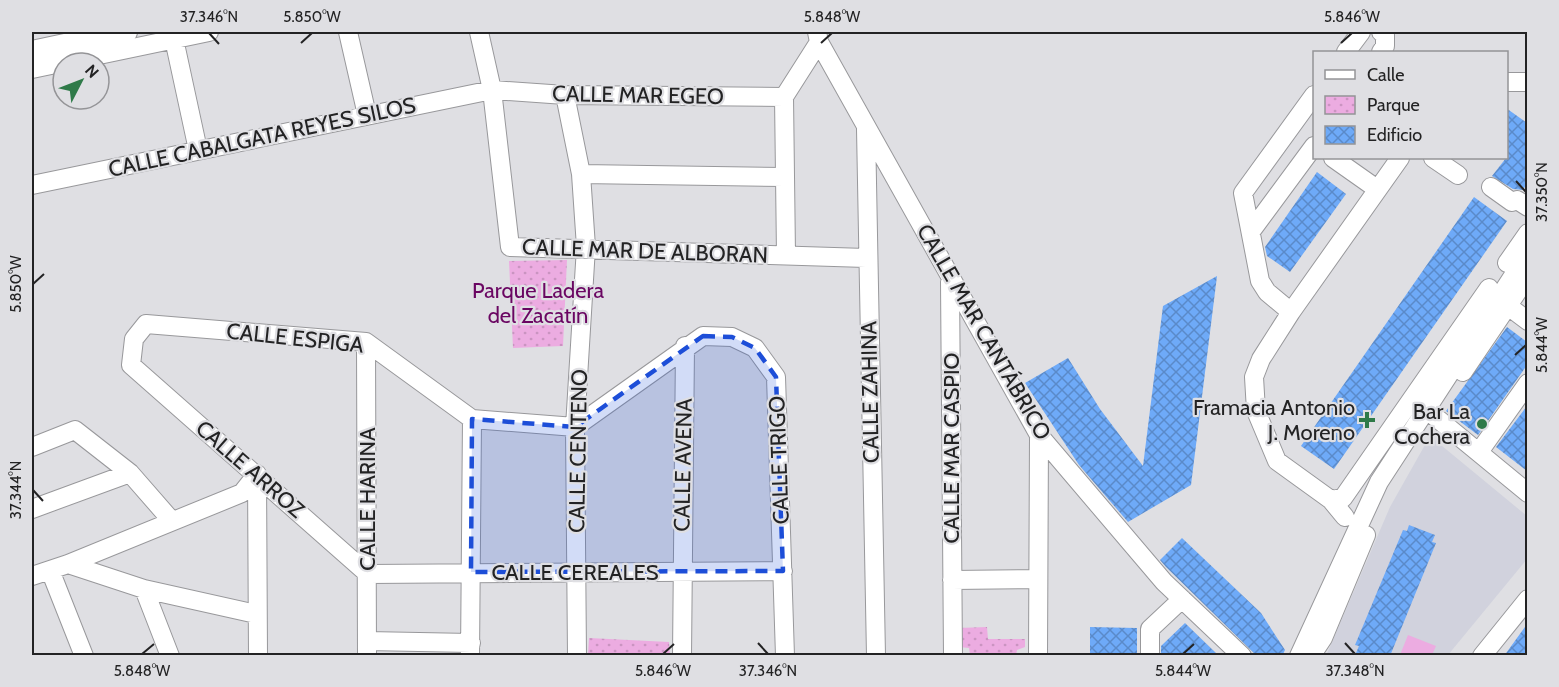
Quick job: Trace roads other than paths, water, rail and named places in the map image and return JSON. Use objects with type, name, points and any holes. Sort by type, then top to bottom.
[{"type":"main road","points":[[32,39],[65,32]]},
{"type":"main road","points":[[32,52],[126,32]]},
{"type":"street","points":[[32,69],[209,32]]},
{"type":"street","points":[[348,32],[367,115]]},
{"type":"street","points":[[480,32],[492,90]]},
{"type":"street","points":[[1347,51],[1361,32]]},
{"type":"street","points":[[1381,32],[1385,35],[1385,46],[1382,51]]},
{"type":"street","points":[[786,255],[784,97],[818,37]]},
{"type":"street","name":"CALLE MAR CANTÁBRICO","points":[[818,37],[866,128],[942,258],[950,280],[1039,435],[1164,582],[1242,656]]},
{"type":"street","points":[[174,39],[198,150]]},
{"type":"street","points":[[1508,82],[1527,82]]},
{"type":"street","name":"CALLE CABALGATA REYES SILOS","points":[[32,185],[492,90]]},
{"type":"street","name":"CALLE MAR EGEO","points":[[492,90],[565,95],[784,97]]},
{"type":"street","name":"CALLE MAR DE ALBORAN","points":[[492,90],[510,247],[866,258]]},
{"type":"street","name":"CALLE CENTENO","points":[[565,95],[581,174],[586,248],[575,427],[577,656]]},
{"type":"street","points":[[1291,312],[1267,292],[1260,281],[1252,230],[1243,193],[1313,96]]},
{"type":"street","name":"CALLE ZAHINA","points":[[866,128],[866,258],[876,656]]},
{"type":"street","points":[[1291,128],[1313,144]]},
{"type":"street","points":[[1252,230],[1313,146]]},
{"type":"street","points":[[1334,159],[1377,189]]},
{"type":"street","points":[[1345,517],[1331,500],[1277,461],[1256,411],[1253,394],[1256,367],[1291,312],[1399,159]]},
{"type":"street","points":[[1434,159],[1458,175]]},
{"type":"street","points":[[581,174],[784,177]]},
{"type":"street","points":[[1491,187],[1512,202],[1517,200],[1527,207]]},
{"type":"street","points":[[1331,500],[1343,498],[1527,234]]},
{"type":"street","points":[[1299,656],[1379,482],[1527,253]]},
{"type":"street","points":[[1311,656],[1323,638],[1386,488],[1527,276]]},
{"type":"street","name":"CALLE MAR CASPIO","points":[[950,280],[953,656]]},
{"type":"street","points":[[1508,306],[1527,321]]},
{"type":"street","name":"CALLE ESPIGA","points":[[131,365],[134,339],[146,324],[366,342],[472,419]]},
{"type":"street","name":"CALLE TRIGO","points":[[575,427],[685,346],[703,336],[732,337],[755,348],[776,377],[785,656]]},
{"type":"street","name":"CALLE HARINA","points":[[366,342],[367,648]]},
{"type":"street","name":"CALLE AVENA","points":[[682,656],[681,572],[685,346]]},
{"type":"street","name":"CALLE ARROZ","points":[[131,365],[368,573]]},
{"type":"street","points":[[1479,452],[1527,383]]},
{"type":"street","points":[[1338,567],[1345,517],[1408,403]]},
{"type":"street","points":[[1433,415],[1527,493]]},
{"type":"street","points":[[367,648],[470,649],[472,419],[575,427]]},
{"type":"street","points":[[32,447],[75,430],[130,473],[171,520]]},
{"type":"street","points":[[1038,656],[1039,435]]},
{"type":"street","points":[[32,509],[130,473]]},
{"type":"street","points":[[32,576],[68,564],[171,520],[242,493],[257,474]]},
{"type":"street","points":[[257,474],[258,656]]},
{"type":"street","points":[[68,564],[144,589],[256,614]]},
{"type":"street","points":[[50,570],[84,656]]},
{"type":"street","name":"CALLE CEREALES","points":[[368,573],[783,571]]},
{"type":"street","points":[[952,580],[1038,579]]},
{"type":"street","points":[[144,589],[170,656]]},
{"type":"street","points":[[1150,656],[1150,629],[1182,599]]},
{"type":"street","points":[[1482,656],[1527,599]]},
{"type":"place","name":"Framacia Antonio J. Moreno","points":[[1367,420]]},
{"type":"place","name":"Bar La Cochera","points":[[1482,424]]},
{"type":"park label","name":"Parque Ladera del Zacatín","points":[[538,302]]}]
